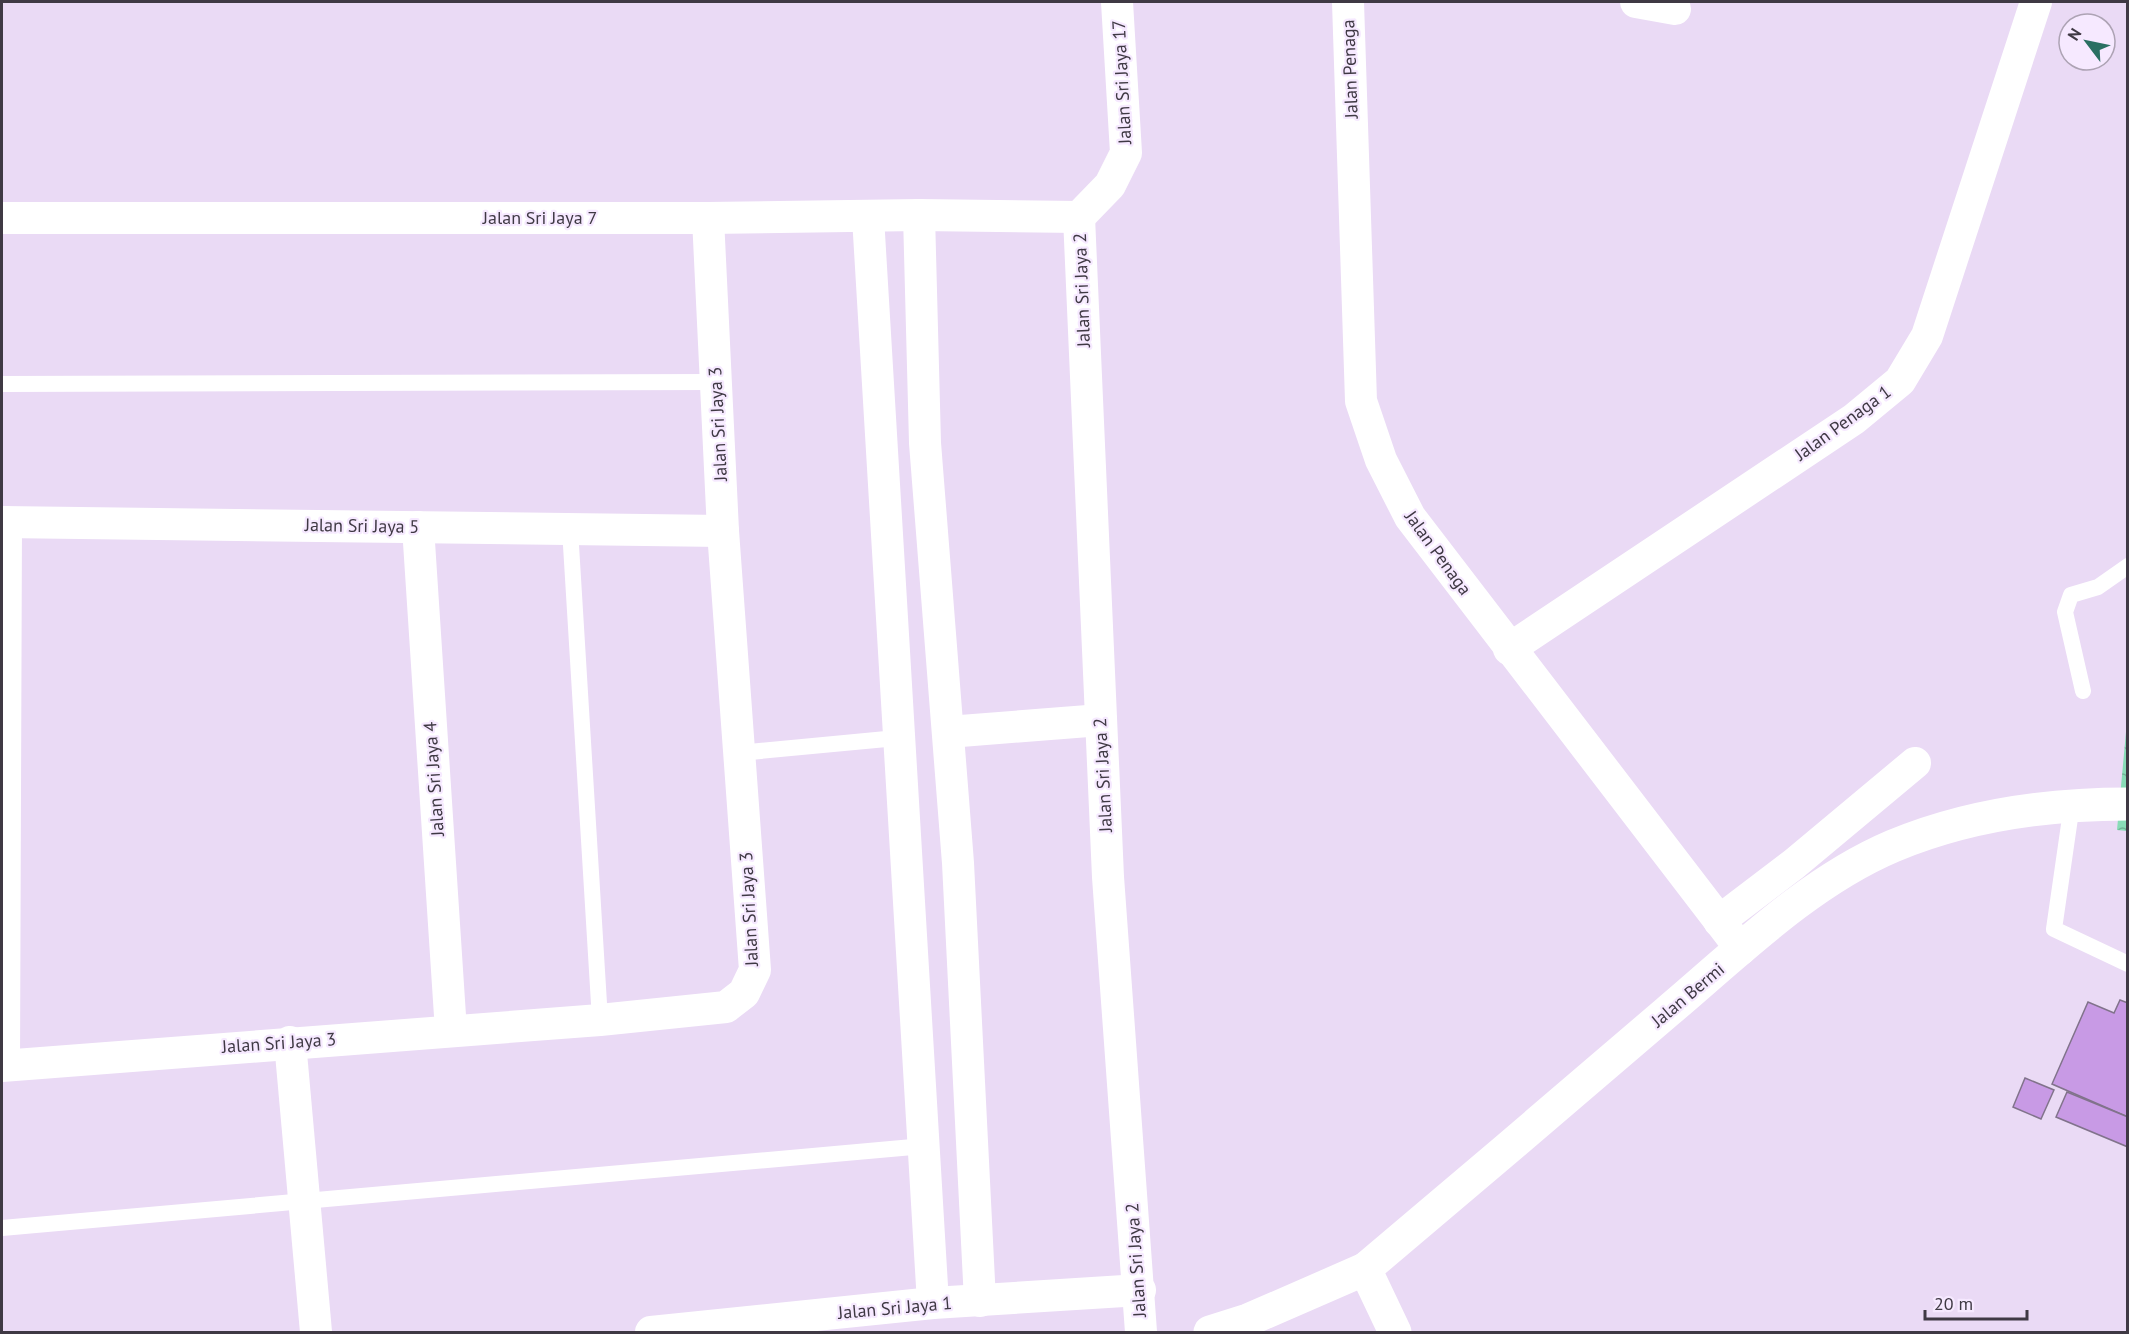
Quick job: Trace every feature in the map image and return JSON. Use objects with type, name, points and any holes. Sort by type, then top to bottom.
[{"type":"street","name":"Jalan Sri Jaya 17","points":[[1079,217],[1110,185],[1126,153],[1117,2]]},
{"type":"street","name":"Jalan Penaga","points":[[1348,2],[1361,401],[1381,460],[1410,517],[1509,649],[1742,949]]},
{"type":"street","points":[[1636,2],[1675,9]]},
{"type":"street","name":"Jalan Penaga 1","points":[[1509,649],[1854,419],[1900,381],[1927,336],[2036,2]]},
{"type":"street","name":"Jalan Sri Jaya 7","points":[[2,218],[708,218],[919,215],[1079,217]]},
{"type":"street","points":[[919,215],[925,443],[958,863],[980,1301]]},
{"type":"street","points":[[868,217],[897,738],[933,1303]]},
{"type":"street","name":"Jalan Sri Jaya 2","points":[[1079,217],[1108,877],[1140,1290],[1141,1332]]},
{"type":"street","name":"Jalan Sri Jaya 3","points":[[3,1066],[290,1042],[600,1020],[726,1007],[744,993],[755,969],[723,531],[708,218]]},
{"type":"street","points":[[3,1066],[4,522]]},
{"type":"street","name":"Jalan Sri Jaya 5","points":[[4,522],[723,531]]},
{"type":"street","name":"Jalan Sri Jaya 4","points":[[418,527],[451,1030]]},
{"type":"street","points":[[948,732],[1101,720]]},
{"type":"street","points":[[1719,921],[1794,864],[1915,763]]},
{"type":"street","name":"Jalan Bermi","points":[[1210,1332],[1248,1320],[1365,1269],[1742,949],[1813,892],[1893,846],[1952,827],[2019,810],[2072,804],[2127,804]]},
{"type":"street","points":[[290,1042],[316,1332]]},
{"type":"street","points":[[1365,1269],[1395,1332]]},
{"type":"street","name":"Jalan Sri Jaya 1","points":[[651,1332],[933,1303],[1140,1290]]},
{"type":"lane","points":[[2,384],[716,382]]},
{"type":"lane","points":[[570,529],[600,1020]]},
{"type":"lane","points":[[2083,691],[2065,612],[2067,602],[2071,595],[2098,587],[2127,566]]},
{"type":"lane","points":[[739,753],[897,738]]},
{"type":"lane","points":[[2072,804],[2054,929],[2127,964]]},
{"type":"lane","points":[[2,1228],[924,1146]]},
{"type":"green space","points":[[2127,721],[2127,831],[2117,830]]},
{"type":"building","points":[[2120,1000],[2128,1003],[2128,1117],[2052,1084],[2088,1002],[2114,1013]]},
{"type":"building","points":[[2025,1078],[2054,1090],[2041,1119],[2013,1107]]},
{"type":"building","points":[[2067,1092],[2128,1117],[2128,1147],[2056,1117]]}]
